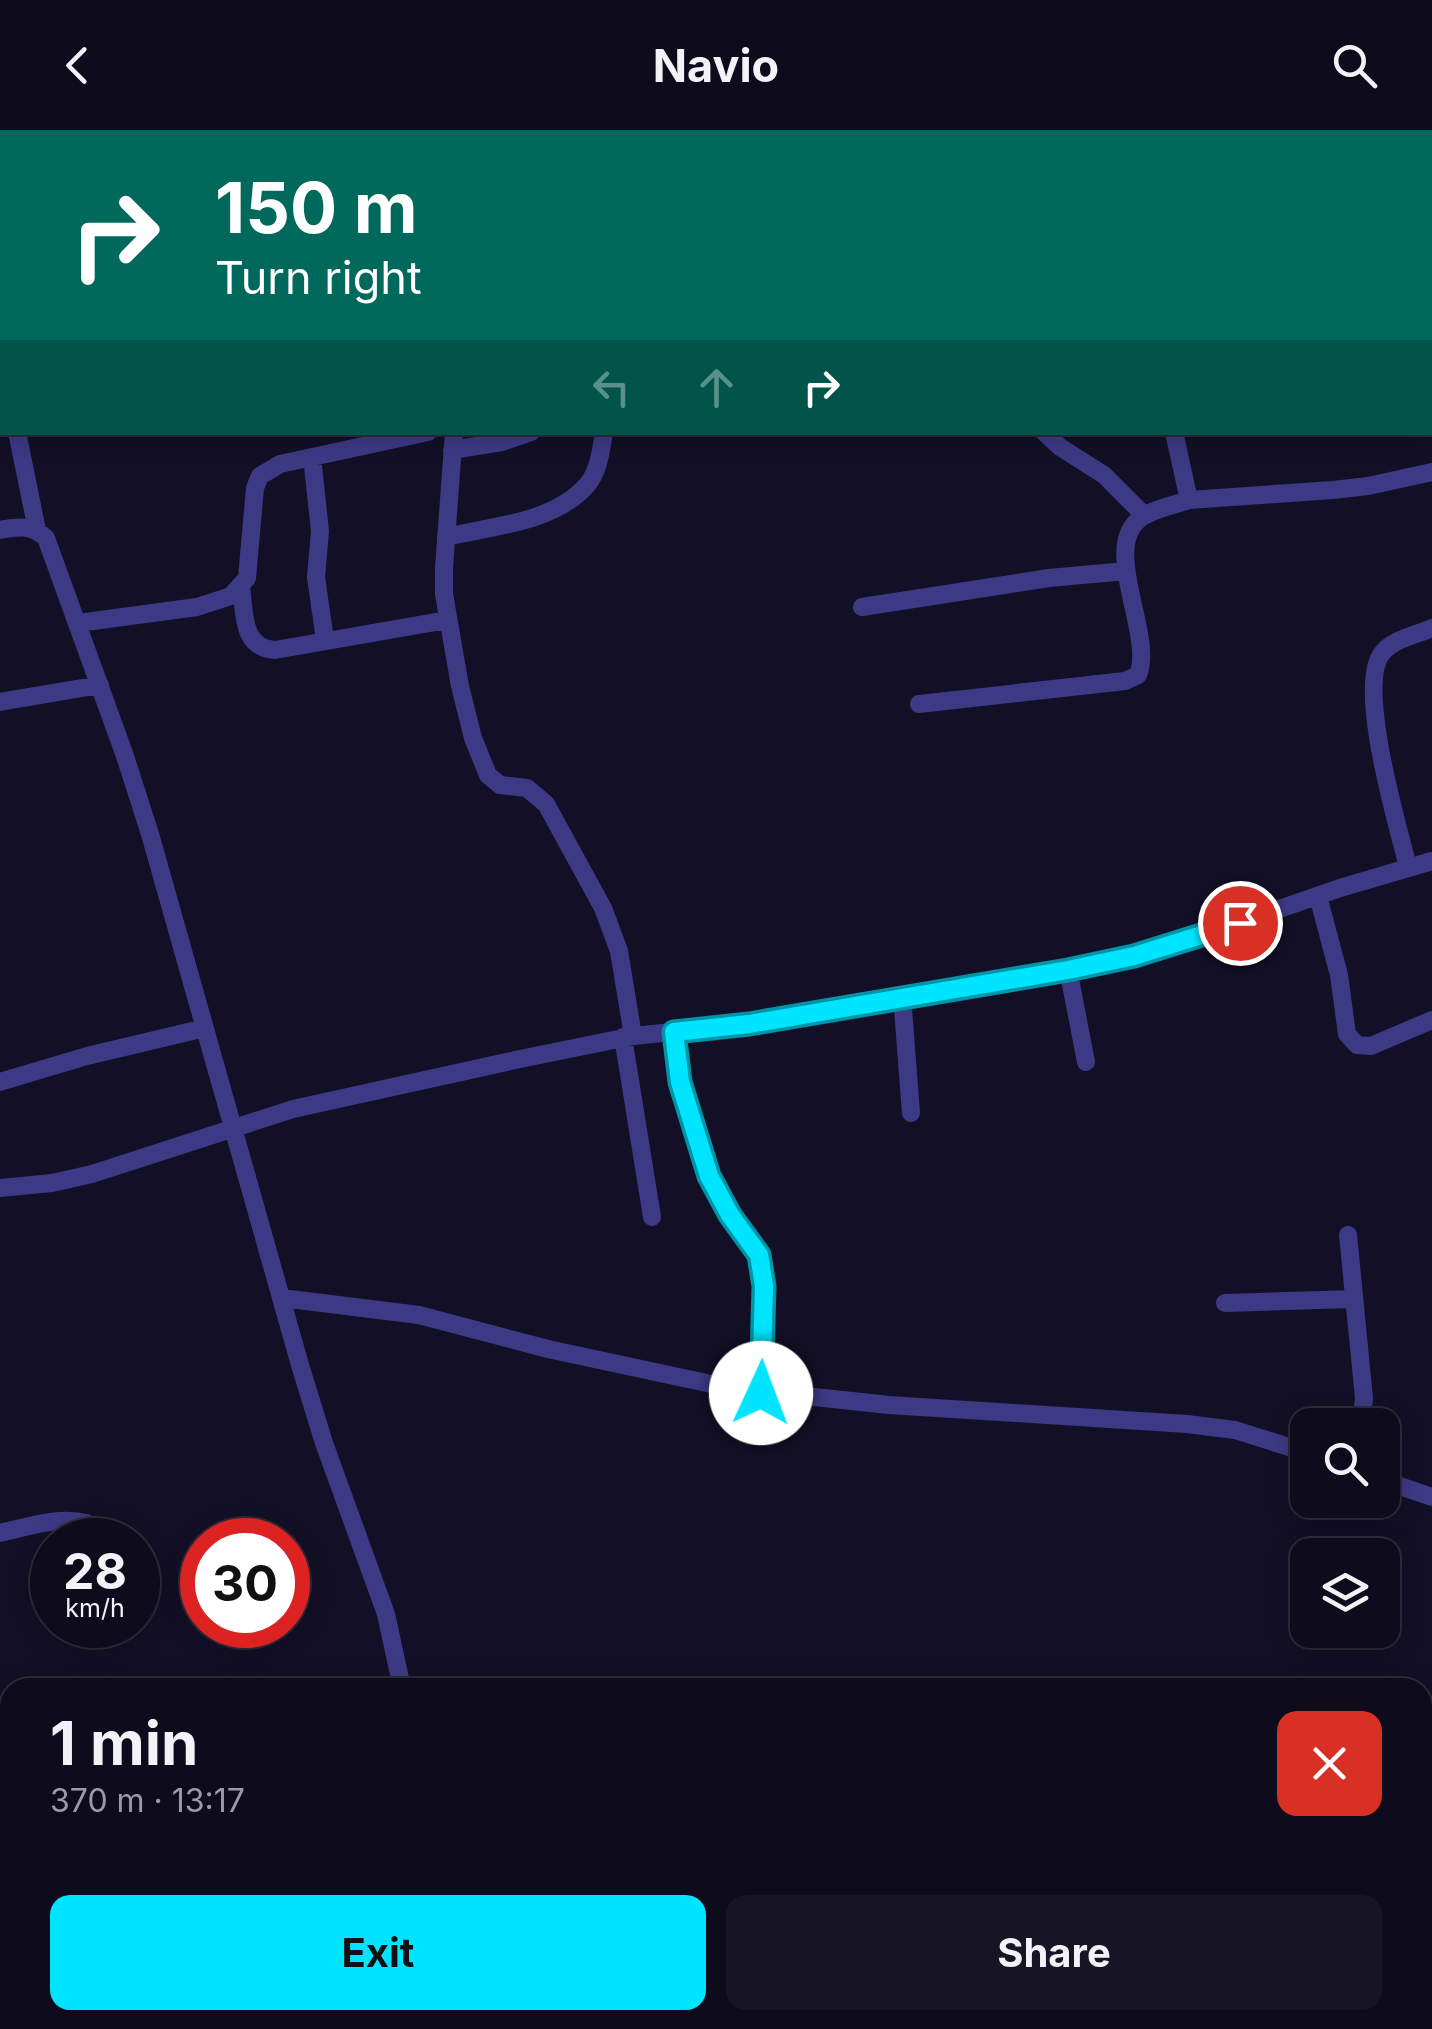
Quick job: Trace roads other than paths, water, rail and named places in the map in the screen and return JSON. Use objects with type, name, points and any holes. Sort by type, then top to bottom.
[{"type":"street","points":[[17,435],[37,530]]},
{"type":"street","points":[[78,623],[197,607],[231,596],[248,578],[255,488],[260,476],[280,464],[414,435]]},
{"type":"street","points":[[522,435],[502,442],[453,441],[444,568],[447,620],[473,738],[488,775],[500,785],[527,788],[546,804],[613,931],[625,978],[628,1037],[652,1217]]},
{"type":"street","points":[[446,536],[528,518],[564,504],[588,484],[596,469],[603,435]]},
{"type":"street","points":[[1047,435],[1119,488],[1144,515]]},
{"type":"street","points":[[1175,435],[1189,500]]},
{"type":"street","points":[[312,457],[320,531],[316,577],[325,640]]},
{"type":"street","points":[[919,704],[1125,681],[1138,675],[1143,664],[1142,650],[1126,571],[1126,545],[1130,527],[1144,515],[1189,500],[1368,486],[1432,472]]},
{"type":"street","points":[[0,530],[24,526],[46,538],[138,794],[312,1406],[386,1614],[400,1678]]},
{"type":"street","points":[[862,607],[1049,578],[1126,571]]},
{"type":"street","points":[[241,587],[250,638],[265,649],[447,620]]},
{"type":"street","points":[[1408,867],[1378,734],[1374,666],[1384,651],[1398,641],[1432,628]]},
{"type":"street","points":[[0,702],[100,685]]},
{"type":"street","points":[[0,1188],[116,1168],[232,1127],[343,1096],[628,1037],[749,1024],[1134,956],[1432,861]]},
{"type":"street","points":[[1318,896],[1339,975],[1347,1034],[1357,1045],[1371,1046],[1432,1020]]},
{"type":"street","points":[[1068,970],[1086,1062]]},
{"type":"street","points":[[902,996],[910,1113]]},
{"type":"street","points":[[0,1082],[204,1028]]},
{"type":"street","points":[[674,1032],[680,1082],[709,1176],[730,1215],[759,1255],[764,1286],[761,1393]]},
{"type":"street","points":[[1348,1235],[1363,1408]]},
{"type":"street","points":[[282,1298],[420,1316],[548,1349],[761,1393],[889,1406],[1187,1424],[1235,1430],[1290,1448]]},
{"type":"street","points":[[1225,1303],[1353,1299]]},
{"type":"street","points":[[1400,1486],[1432,1498]]},
{"type":"street","points":[[0,1533],[30,1528]]}]
